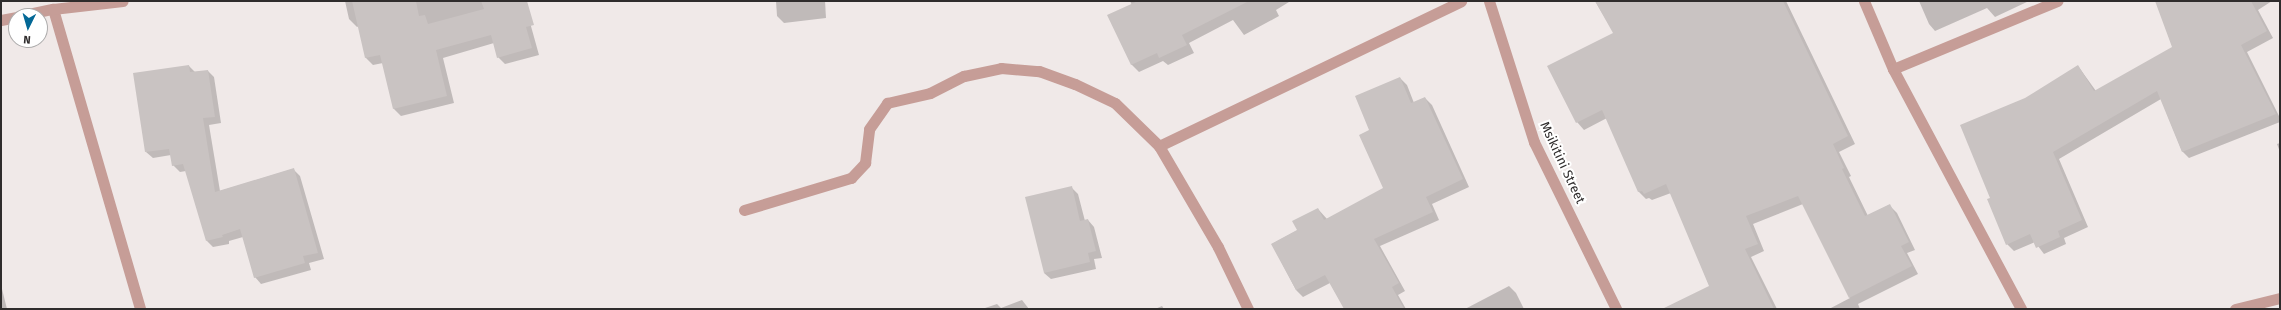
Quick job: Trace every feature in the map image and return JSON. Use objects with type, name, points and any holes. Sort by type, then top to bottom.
[{"type":"street","points":[[48,9],[123,1]]},
{"type":"street","points":[[1159,146],[1461,1]]},
{"type":"street","name":"Msikitini Street","points":[[1488,1],[1534,142],[1616,309]]},
{"type":"street","points":[[1864,1],[1893,68],[2021,309]]},
{"type":"street","points":[[1893,68],[2057,1]]},
{"type":"street","points":[[54,8],[140,309]]},
{"type":"street","points":[[744,210],[851,178],[865,163],[869,129],[887,103],[930,93],[964,76],[1001,68],[1039,71],[1075,84],[1115,103],[1159,146],[1218,247],[1248,309]]},
{"type":"street","points":[[2235,309],[2280,298]]},
{"type":"building","points":[[352,1],[416,1],[419,16],[425,15],[428,24],[484,9],[481,1],[527,1],[534,25],[526,27],[532,48],[497,58],[491,35],[436,50],[447,96],[393,109],[380,55],[365,58]]},
{"type":"building","points":[[1138,1],[1249,1],[1182,35],[1187,45],[1159,58],[1157,53],[1131,65],[1107,15]]},
{"type":"building","points":[[1595,1],[1783,1],[1848,136],[1833,144],[1844,168],[1842,169],[1865,216],[1890,204],[1909,242],[1901,246],[1912,266],[1849,298],[1798,196],[1746,216],[1758,244],[1745,249],[1774,309],[1662,309],[1709,286],[1666,184],[1644,194],[1642,191],[1638,192],[1602,110],[1576,123],[1547,66],[1613,33]]},
{"type":"building","points":[[2155,1],[2251,1],[2267,31],[2241,45],[2276,114],[2182,152],[2157,91],[2053,152],[2082,220],[2058,231],[2060,237],[2036,248],[2030,234],[2006,245],[1987,199],[1990,198],[1960,125],[2025,98],[2078,65],[2094,91],[2172,47]]},
{"type":"building","points":[[189,65],[190,72],[208,70],[215,117],[203,118],[215,192],[294,168],[318,253],[303,256],[305,263],[254,278],[240,229],[222,235],[223,237],[206,241],[183,164],[172,166],[169,149],[145,152],[133,73]]},
{"type":"building","points":[[1400,77],[1411,103],[1425,97],[1463,179],[1426,197],[1433,212],[1374,239],[1399,283],[1392,287],[1404,309],[1344,309],[1325,275],[1296,290],[1271,244],[1297,230],[1292,221],[1318,208],[1324,220],[1383,188],[1359,135],[1369,130],[1355,96]]},
{"type":"building","points":[[1072,186],[1080,221],[1088,219],[1096,251],[1088,253],[1090,262],[1044,273],[1025,197]]}]
